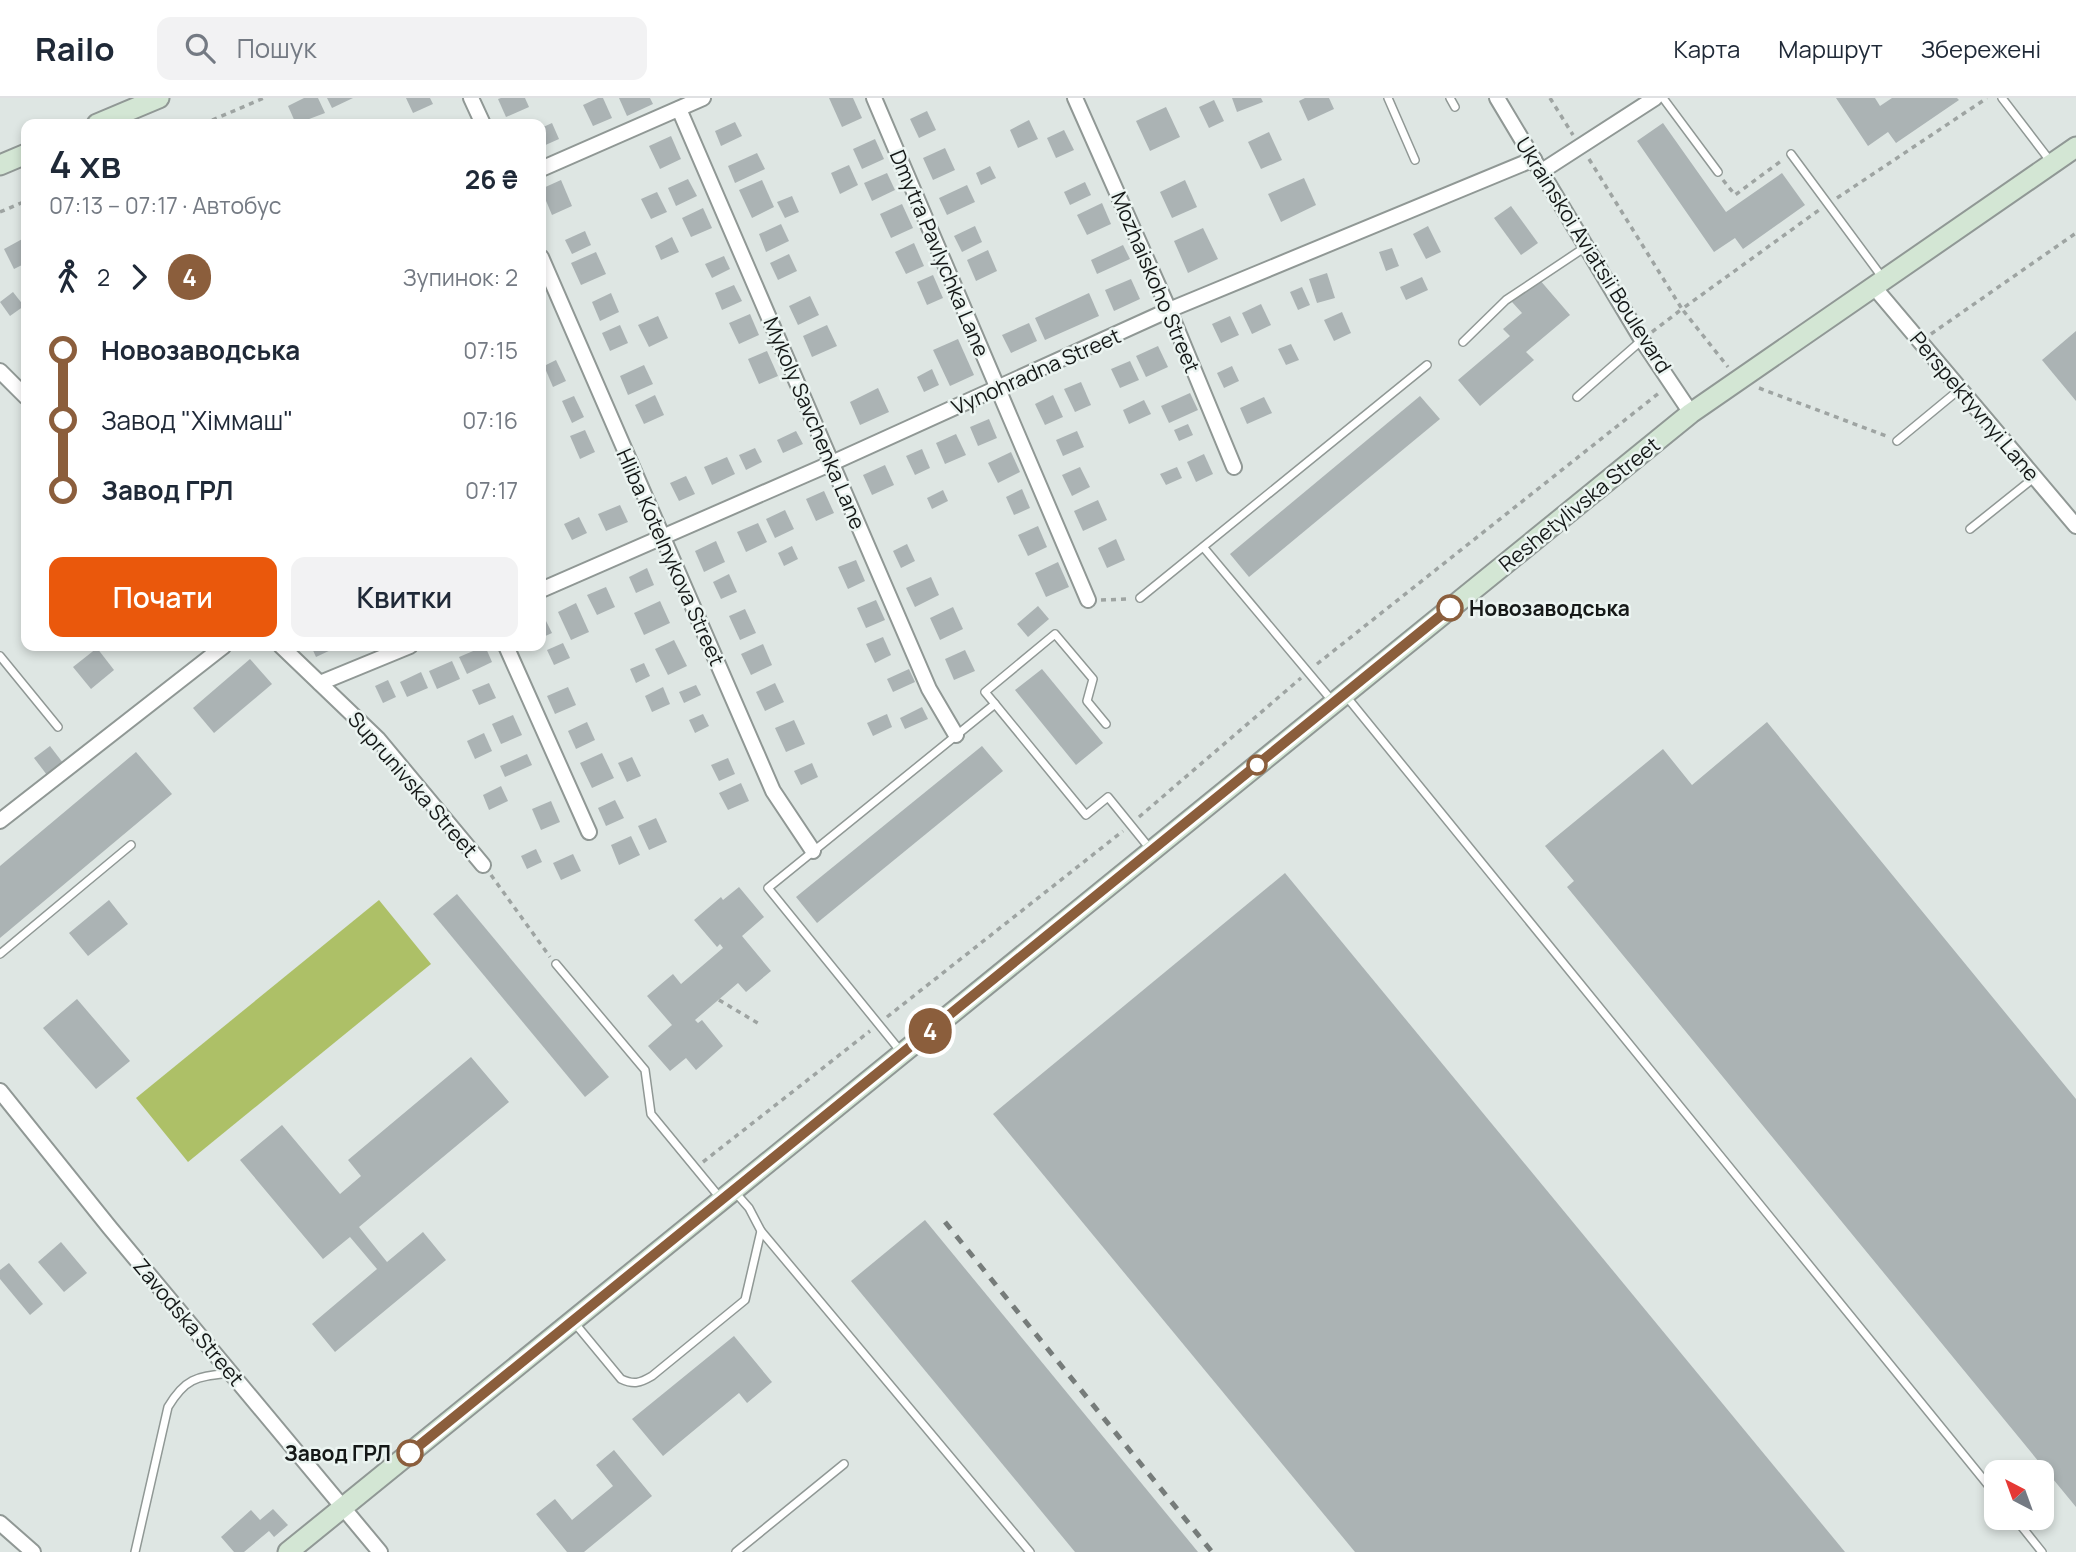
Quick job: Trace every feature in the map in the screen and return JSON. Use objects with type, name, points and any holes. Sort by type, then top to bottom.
[{"type":"street","points":[[109,119],[159,98]]},
{"type":"street","points":[[471,98],[481,119]]},
{"type":"street","points":[[546,167],[704,98]]},
{"type":"street","name":"Dmytra Pavlychka Lane","points":[[874,98],[1088,600]]},
{"type":"street","name":"Mozhaiskoho Street","points":[[1075,98],[1169,310],[1234,467]]},
{"type":"street","name":"Ukrainskoi Aviatsii Boulevard","points":[[1497,98],[1642,340],[1690,413]]},
{"type":"street","name":"Vynohradna Street","points":[[546,588],[832,463],[1169,310],[1538,165],[1581,146],[1655,98]]},
{"type":"street","name":"Mykoly Savchenka Lane","points":[[679,109],[929,689],[956,735]]},
{"type":"street","name":"Reshetylivska Street","points":[[288,1552],[1690,413],[2076,147]]},
{"type":"street","points":[[0,166],[21,156]]},
{"type":"street","name":"Hliba Kotelnykova Street","points":[[546,268],[773,791],[813,851]]},
{"type":"street","name":"Perspektyvnyi Lane","points":[[1879,283],[1920,342],[2076,526]]},
{"type":"street","points":[[0,372],[21,392]]},
{"type":"street","points":[[0,821],[218,651]]},
{"type":"street","name":"Suprunivska Street","points":[[286,651],[378,739],[483,865]]},
{"type":"street","points":[[320,683],[398,651]]},
{"type":"street","points":[[508,651],[589,832]]},
{"type":"street","name":"Zavodska Street","points":[[0,1091],[380,1552]]},
{"type":"street","points":[[0,1523],[33,1552]]},
{"type":"lane","points":[[1388,98],[1415,160]]},
{"type":"lane","points":[[1450,98],[1455,107]]},
{"type":"lane","points":[[1663,98],[1718,172]]},
{"type":"lane","points":[[2003,98],[2052,164]]},
{"type":"lane","points":[[1791,154],[1879,283]]},
{"type":"lane","points":[[1463,342],[1506,300],[1588,246]]},
{"type":"lane","points":[[1577,397],[1642,340]]},
{"type":"lane","points":[[1140,598],[1427,365]]},
{"type":"lane","points":[[1897,440],[1960,389]]},
{"type":"lane","points":[[1970,529],[2035,477]]},
{"type":"lane","points":[[1204,548],[1308,672],[1339,699],[1984,1480]]},
{"type":"lane","points":[[1106,724],[1087,701],[1093,679],[1055,634],[985,692],[1086,815],[1108,797],[1152,851]]},
{"type":"lane","points":[[0,656],[58,727]]},
{"type":"lane","points":[[902,1053],[768,888],[995,704]]},
{"type":"lane","points":[[0,954],[131,845]]},
{"type":"lane","points":[[556,964],[645,1070],[652,1114],[696,1168],[728,1195],[749,1208],[761,1231],[1030,1552]]},
{"type":"lane","points":[[573,1321],[621,1379],[631,1384],[641,1382],[745,1300],[761,1231]]},
{"type":"lane","points":[[135,1552],[169,1407],[180,1388],[197,1377],[231,1373]]},
{"type":"lane","points":[[736,1552],[844,1464]]},
{"type":"lane","points":[[2024,1530],[2042,1552]]},
{"type":"path","points":[[215,119],[264,98]]},
{"type":"path","points":[[1550,98],[1682,309],[1738,380],[1897,440]]},
{"type":"path","points":[[1642,340],[1827,205],[1987,98]]},
{"type":"path","points":[[1718,172],[1735,195],[1791,154]]},
{"type":"path","points":[[0,212],[21,203]]},
{"type":"path","points":[[1920,342],[2076,233]]},
{"type":"path","points":[[696,1168],[1130,825],[1308,672],[1672,383]]},
{"type":"path","points":[[1088,600],[1140,598]]},
{"type":"path","points":[[483,865],[556,964]]},
{"type":"path","points":[[719,1000],[761,1025]]},
{"type":"green space","points":[[379,900],[431,964],[188,1162],[136,1098]]},
{"type":"building","points":[[304,98],[318,98],[325,113],[309,119],[294,119],[288,106]]},
{"type":"building","points":[[327,98],[353,98],[332,108]]},
{"type":"building","points":[[406,98],[430,98],[433,104],[413,113]]},
{"type":"building","points":[[525,98],[529,107],[506,117],[498,99]]},
{"type":"building","points":[[603,98],[612,118],[593,126],[583,105]]},
{"type":"building","points":[[619,98],[650,98],[653,104],[627,116]]},
{"type":"building","points":[[829,98],[853,98],[862,118],[842,127]]},
{"type":"building","points":[[1232,98],[1261,98],[1263,102],[1237,112]]},
{"type":"building","points":[[1305,98],[1329,98],[1334,109],[1308,121],[1299,101]]},
{"type":"building","points":[[1836,98],[1875,98],[1880,106],[1892,98],[1959,100],[1896,143],[1888,132],[1868,146]]},
{"type":"building","points":[[1214,100],[1224,121],[1209,128],[1199,107]]},
{"type":"building","points":[[1166,107],[1180,137],[1150,151],[1136,121]]},
{"type":"building","points":[[927,111],[936,130],[919,138],[910,119]]},
{"type":"building","points":[[1029,120],[1038,139],[1018,148],[1010,130]]},
{"type":"building","points":[[735,122],[742,136],[721,146],[715,131]]},
{"type":"building","points":[[552,123],[559,139],[546,145],[546,126]]},
{"type":"building","points":[[1663,123],[1726,212],[1782,173],[1805,205],[1743,249],[1735,238],[1714,252],[1637,141]]},
{"type":"building","points":[[1064,130],[1074,150],[1056,158],[1047,138]]},
{"type":"building","points":[[1269,132],[1282,160],[1261,169],[1248,142]]},
{"type":"building","points":[[671,136],[681,159],[660,169],[649,146]]},
{"type":"building","points":[[875,139],[884,159],[862,169],[853,149]]},
{"type":"building","points":[[945,148],[955,170],[933,180],[923,158]]},
{"type":"building","points":[[757,153],[765,169],[735,183],[728,166]]},
{"type":"building","points":[[849,165],[858,185],[840,194],[831,173]]},
{"type":"building","points":[[990,166],[996,178],[981,185],[976,173]]},
{"type":"building","points":[[887,173],[895,190],[872,201],[864,183]]},
{"type":"building","points":[[1304,178],[1316,205],[1281,222],[1268,194]]},
{"type":"building","points":[[688,179],[697,196],[676,206],[668,188]]},
{"type":"building","points":[[561,180],[572,206],[552,215],[546,201],[546,187]]},
{"type":"building","points":[[762,180],[774,207],[752,218],[739,190]]},
{"type":"building","points":[[1185,180],[1197,207],[1172,218],[1160,192]]},
{"type":"building","points":[[1085,182],[1091,195],[1070,205],[1064,192]]},
{"type":"building","points":[[967,185],[975,202],[947,215],[939,198]]},
{"type":"building","points":[[657,192],[667,212],[651,219],[641,199]]},
{"type":"building","points":[[792,196],[799,212],[785,218],[777,202]]},
{"type":"building","points":[[1102,203],[1111,224],[1087,235],[1077,215]]},
{"type":"building","points":[[902,204],[913,228],[891,238],[880,214]]},
{"type":"building","points":[[1511,206],[1538,243],[1521,255],[1494,218]]},
{"type":"building","points":[[703,208],[712,228],[691,237],[682,218]]},
{"type":"building","points":[[781,224],[789,241],[766,252],[759,234]]},
{"type":"building","points":[[975,226],[982,242],[962,252],[954,236]]},
{"type":"building","points":[[1428,226],[1441,252],[1426,259],[1413,234]]},
{"type":"building","points":[[1203,228],[1218,259],[1188,273],[1174,241]]},
{"type":"building","points":[[585,231],[591,245],[572,254],[565,240]]},
{"type":"building","points":[[672,237],[679,252],[661,260],[655,246]]},
{"type":"building","points":[[21,240],[21,266],[14,269],[4,249]]},
{"type":"building","points":[[914,243],[924,266],[906,274],[895,252]]},
{"type":"building","points":[[1123,245],[1130,259],[1097,274],[1091,260]]},
{"type":"building","points":[[1392,248],[1399,266],[1386,271],[1379,252]]},
{"type":"building","points":[[988,250],[997,271],[976,281],[967,260]]},
{"type":"building","points":[[596,252],[606,274],[581,285],[571,263]]},
{"type":"building","points":[[789,254],[797,271],[778,280],[770,263]]},
{"type":"building","points":[[724,256],[730,269],[712,278],[705,264]]},
{"type":"building","points":[[1327,273],[1335,298],[1317,303],[1309,279]]},
{"type":"building","points":[[933,275],[943,298],[927,305],[917,282]]},
{"type":"building","points":[[1422,277],[1428,290],[1406,300],[1400,287]]},
{"type":"building","points":[[1131,279],[1140,299],[1114,311],[1105,290]]},
{"type":"building","points":[[1539,279],[1570,315],[1526,352],[1534,360],[1480,406],[1458,380],[1510,336],[1503,329],[1522,313],[1512,302]]},
{"type":"building","points":[[734,285],[742,301],[722,310],[715,293]]},
{"type":"building","points":[[1302,287],[1310,305],[1298,310],[1290,292]]},
{"type":"building","points":[[13,292],[21,302],[21,308],[10,316],[0,302]]},
{"type":"building","points":[[611,293],[619,312],[600,321],[592,302]]},
{"type":"building","points":[[1089,293],[1099,316],[1045,340],[1035,318]]},
{"type":"building","points":[[810,296],[819,315],[798,325],[789,306]]},
{"type":"building","points":[[1261,304],[1271,325],[1252,334],[1242,313]]},
{"type":"building","points":[[1342,312],[1351,333],[1334,341],[1324,320]]},
{"type":"building","points":[[750,314],[759,335],[739,344],[729,323]]},
{"type":"building","points":[[658,316],[668,338],[649,347],[638,325]]},
{"type":"building","points":[[1230,316],[1239,335],[1221,343],[1212,324]]},
{"type":"building","points":[[1029,323],[1037,341],[1011,353],[1002,335]]},
{"type":"building","points":[[620,325],[628,343],[610,351],[602,333]]},
{"type":"building","points":[[827,325],[837,346],[812,357],[803,336]]},
{"type":"building","points":[[2076,331],[2076,401],[2042,360]]},
{"type":"building","points":[[958,339],[974,375],[950,386],[933,350]]},
{"type":"building","points":[[1291,344],[1299,360],[1286,365],[1278,349]]},
{"type":"building","points":[[1158,346],[1168,367],[1146,377],[1136,356]]},
{"type":"building","points":[[767,351],[778,376],[759,384],[748,359]]},
{"type":"building","points":[[556,360],[566,381],[553,387],[546,365]]},
{"type":"building","points":[[1130,361],[1139,380],[1120,388],[1111,369]]},
{"type":"building","points":[[644,365],[653,384],[628,395],[620,376]]},
{"type":"building","points":[[1232,366],[1239,381],[1224,388],[1217,373]]},
{"type":"building","points":[[932,369],[939,385],[924,392],[917,377]]},
{"type":"building","points":[[1081,382],[1091,405],[1075,412],[1064,389]]},
{"type":"building","points":[[878,388],[889,412],[860,425],[850,402]]},
{"type":"building","points":[[1190,393],[1198,410],[1169,423],[1161,406]]},
{"type":"building","points":[[655,395],[664,415],[644,424],[635,405]]},
{"type":"building","points":[[1053,395],[1063,417],[1045,425],[1035,404]]},
{"type":"building","points":[[574,396],[584,417],[572,423],[562,401]]},
{"type":"building","points":[[1420,396],[1440,419],[1249,577],[1230,554]]},
{"type":"building","points":[[1264,397],[1272,413],[1247,424],[1240,408]]},
{"type":"building","points":[[1144,400],[1151,414],[1129,424],[1123,410]]},
{"type":"building","points":[[989,419],[997,438],[978,446],[970,427]]},
{"type":"building","points":[[1188,424],[1193,435],[1179,441],[1174,430]]},
{"type":"building","points":[[585,430],[595,452],[580,459],[570,436]]},
{"type":"building","points":[[796,431],[803,444],[783,453],[777,440]]},
{"type":"building","points":[[1077,431],[1084,447],[1063,456],[1056,440]]},
{"type":"building","points":[[956,434],[966,455],[945,464],[936,443]]},
{"type":"building","points":[[755,448],[762,462],[746,470],[739,455]]},
{"type":"building","points":[[922,449],[930,468],[915,475],[906,456]]},
{"type":"building","points":[[1011,452],[1020,472],[998,483],[988,463]]},
{"type":"building","points":[[1204,454],[1213,474],[1196,482],[1187,462]]},
{"type":"building","points":[[727,457],[735,474],[712,485],[704,467]]},
{"type":"building","points":[[885,465],[894,485],[872,495],[863,475]]},
{"type":"building","points":[[1080,467],[1090,487],[1072,496],[1062,475]]},
{"type":"building","points":[[1177,467],[1182,478],[1166,485],[1160,474]]},
{"type":"building","points":[[686,476],[695,494],[679,501],[670,483]]},
{"type":"building","points":[[1022,489],[1030,508],[1014,515],[1006,497]]},
{"type":"building","points":[[943,490],[948,501],[932,509],[927,498]]},
{"type":"building","points":[[824,491],[834,513],[816,521],[806,499]]},
{"type":"building","points":[[1098,500],[1107,520],[1083,531],[1074,511]]},
{"type":"building","points":[[620,505],[628,522],[606,531],[598,514]]},
{"type":"building","points":[[785,510],[794,529],[775,538],[766,519]]},
{"type":"building","points":[[579,517],[587,533],[572,540],[564,524]]},
{"type":"building","points":[[758,523],[767,542],[746,552],[737,532]]},
{"type":"building","points":[[1038,526],[1047,547],[1028,556],[1018,535]]},
{"type":"building","points":[[1116,539],[1125,560],[1107,568],[1098,548]]},
{"type":"building","points":[[716,541],[725,562],[704,572],[695,551]]},
{"type":"building","points":[[907,544],[915,561],[901,568],[893,551]]},
{"type":"building","points":[[792,546],[798,559],[784,566],[778,553]]},
{"type":"building","points":[[856,560],[865,581],[848,589],[838,567]]},
{"type":"building","points":[[1058,562],[1069,587],[1046,597],[1035,573]]},
{"type":"building","points":[[647,568],[654,585],[636,593],[629,577]]},
{"type":"building","points":[[729,574],[737,592],[721,599],[713,582]]},
{"type":"building","points":[[931,577],[939,595],[915,607],[906,588]]},
{"type":"building","points":[[606,587],[615,607],[597,615],[587,595]]},
{"type":"building","points":[[876,600],[885,620],[866,628],[857,608]]},
{"type":"building","points":[[660,601],[670,623],[644,635],[634,613]]},
{"type":"building","points":[[576,603],[589,632],[571,640],[558,612]]},
{"type":"building","points":[[1038,606],[1049,619],[1028,637],[1017,624]]},
{"type":"building","points":[[953,607],[963,629],[940,640],[930,618]]},
{"type":"building","points":[[745,609],[756,633],[740,640],[729,616]]},
{"type":"building","points":[[546,621],[552,633],[546,636]]},
{"type":"building","points":[[883,637],[891,655],[875,663],[866,644]]},
{"type":"building","points":[[674,640],[687,666],[668,675],[655,649]]},
{"type":"building","points":[[563,643],[570,658],[554,665],[547,650]]},
{"type":"building","points":[[763,644],[772,665],[751,675],[741,654]]},
{"type":"building","points":[[965,650],[975,671],[954,680],[945,659]]},
{"type":"building","points":[[93,651],[99,651],[114,670],[91,689],[73,667]]},
{"type":"building","points":[[313,651],[329,651],[316,657]]},
{"type":"building","points":[[473,651],[487,651],[492,662],[467,674],[459,657]]},
{"type":"building","points":[[250,659],[272,684],[214,733],[193,708]]},
{"type":"building","points":[[452,661],[460,679],[437,689],[429,671]]},
{"type":"building","points":[[644,663],[650,676],[636,683],[630,669]]},
{"type":"building","points":[[909,669],[915,682],[893,692],[887,679]]},
{"type":"building","points":[[1042,669],[1103,743],[1076,765],[1015,690]]},
{"type":"building","points":[[421,672],[428,688],[407,697],[400,682]]},
{"type":"building","points":[[388,680],[396,697],[383,703],[375,686]]},
{"type":"building","points":[[489,683],[496,698],[479,705],[472,690]]},
{"type":"building","points":[[775,683],[784,702],[765,711],[756,692]]},
{"type":"building","points":[[696,685],[701,695],[684,703],[679,692]]},
{"type":"building","points":[[568,687],[576,705],[555,714],[547,696]]},
{"type":"building","points":[[663,687],[670,704],[652,712],[645,696]]},
{"type":"building","points":[[922,707],[928,719],[905,729],[900,718]]},
{"type":"building","points":[[703,714],[709,726],[695,733],[689,720]]},
{"type":"building","points":[[887,714],[892,727],[873,736],[867,723]]},
{"type":"building","points":[[513,715],[522,735],[501,744],[492,724]]},
{"type":"building","points":[[794,720],[805,744],[786,752],[775,728]]},
{"type":"building","points":[[587,722],[595,740],[576,749],[568,731]]},
{"type":"building","points":[[1767,722],[2076,1099],[2076,1507],[2054,1480],[2054,1460],[2037,1460],[1567,887],[1574,881],[1545,846],[1663,749],[1692,785]]},
{"type":"building","points":[[484,733],[492,751],[475,759],[467,741]]},
{"type":"building","points":[[50,746],[63,763],[47,775],[34,758]]},
{"type":"building","points":[[982,746],[1003,771],[817,923],[796,897]]},
{"type":"building","points":[[136,752],[172,794],[0,938],[0,866]]},
{"type":"building","points":[[602,753],[614,778],[592,788],[580,763]]},
{"type":"building","points":[[527,754],[532,765],[505,777],[500,766]]},
{"type":"building","points":[[632,757],[641,776],[627,782],[618,763]]},
{"type":"building","points":[[728,758],[735,774],[719,781],[711,765]]},
{"type":"building","points":[[812,763],[818,777],[801,785],[794,771]]},
{"type":"building","points":[[741,783],[749,801],[728,810],[719,793]]},
{"type":"building","points":[[501,786],[508,801],[489,810],[483,795]]},
{"type":"building","points":[[615,800],[624,818],[606,826],[598,808]]},
{"type":"building","points":[[551,801],[560,822],[541,830],[532,809]]},
{"type":"building","points":[[656,818],[667,842],[649,850],[638,826]]},
{"type":"building","points":[[631,836],[640,855],[619,865],[611,845]]},
{"type":"building","points":[[536,849],[542,862],[527,869],[521,856]]},
{"type":"building","points":[[573,854],[581,871],[561,880],[553,863]]},
{"type":"building","points":[[1285,873],[1845,1552],[1355,1552],[993,1114]]},
{"type":"building","points":[[739,887],[764,917],[742,936],[771,971],[746,992],[738,983],[695,1020],[698,1023],[702,1020],[723,1046],[696,1070],[686,1058],[670,1071],[648,1046],[672,1025],[647,996],[673,974],[681,984],[723,948],[720,944],[717,947],[694,920],[721,897],[723,900]]},
{"type":"building","points":[[457,894],[609,1077],[585,1097],[433,914]]},
{"type":"building","points":[[109,900],[128,924],[88,956],[69,933]]},
{"type":"building","points":[[77,999],[130,1061],[96,1089],[43,1028]]},
{"type":"building","points":[[471,1057],[509,1102],[359,1227],[387,1262],[423,1232],[446,1260],[335,1352],[312,1324],[377,1269],[350,1237],[323,1259],[240,1160],[282,1125],[340,1194],[361,1176],[348,1160]]},
{"type":"building","points":[[925,1220],[1198,1552],[1075,1552],[851,1281]]},
{"type":"building","points":[[61,1242],[87,1273],[64,1292],[38,1262]]},
{"type":"building","points":[[9,1263],[43,1304],[30,1315],[0,1279],[0,1270]]},
{"type":"building","points":[[734,1336],[772,1382],[747,1403],[739,1393],[663,1456],[632,1419]]},
{"type":"building","points":[[614,1450],[652,1496],[584,1552],[567,1552],[536,1514],[555,1499],[572,1520],[613,1486],[596,1465]]},
{"type":"building","points":[[273,1509],[288,1525],[274,1537],[269,1531],[244,1552],[234,1552],[221,1537],[251,1510],[260,1520]]},
{"type":"railway","points":[[945,1222],[1212,1552]]},
{"type":"bus line","name":"4","points":[[410,1453],[1450,608]]},
{"type":"place","name":"Новозаводська","points":[[1450,608]]},
{"type":"place","name":"Завод ГРЛ","points":[[410,1453]]}]
